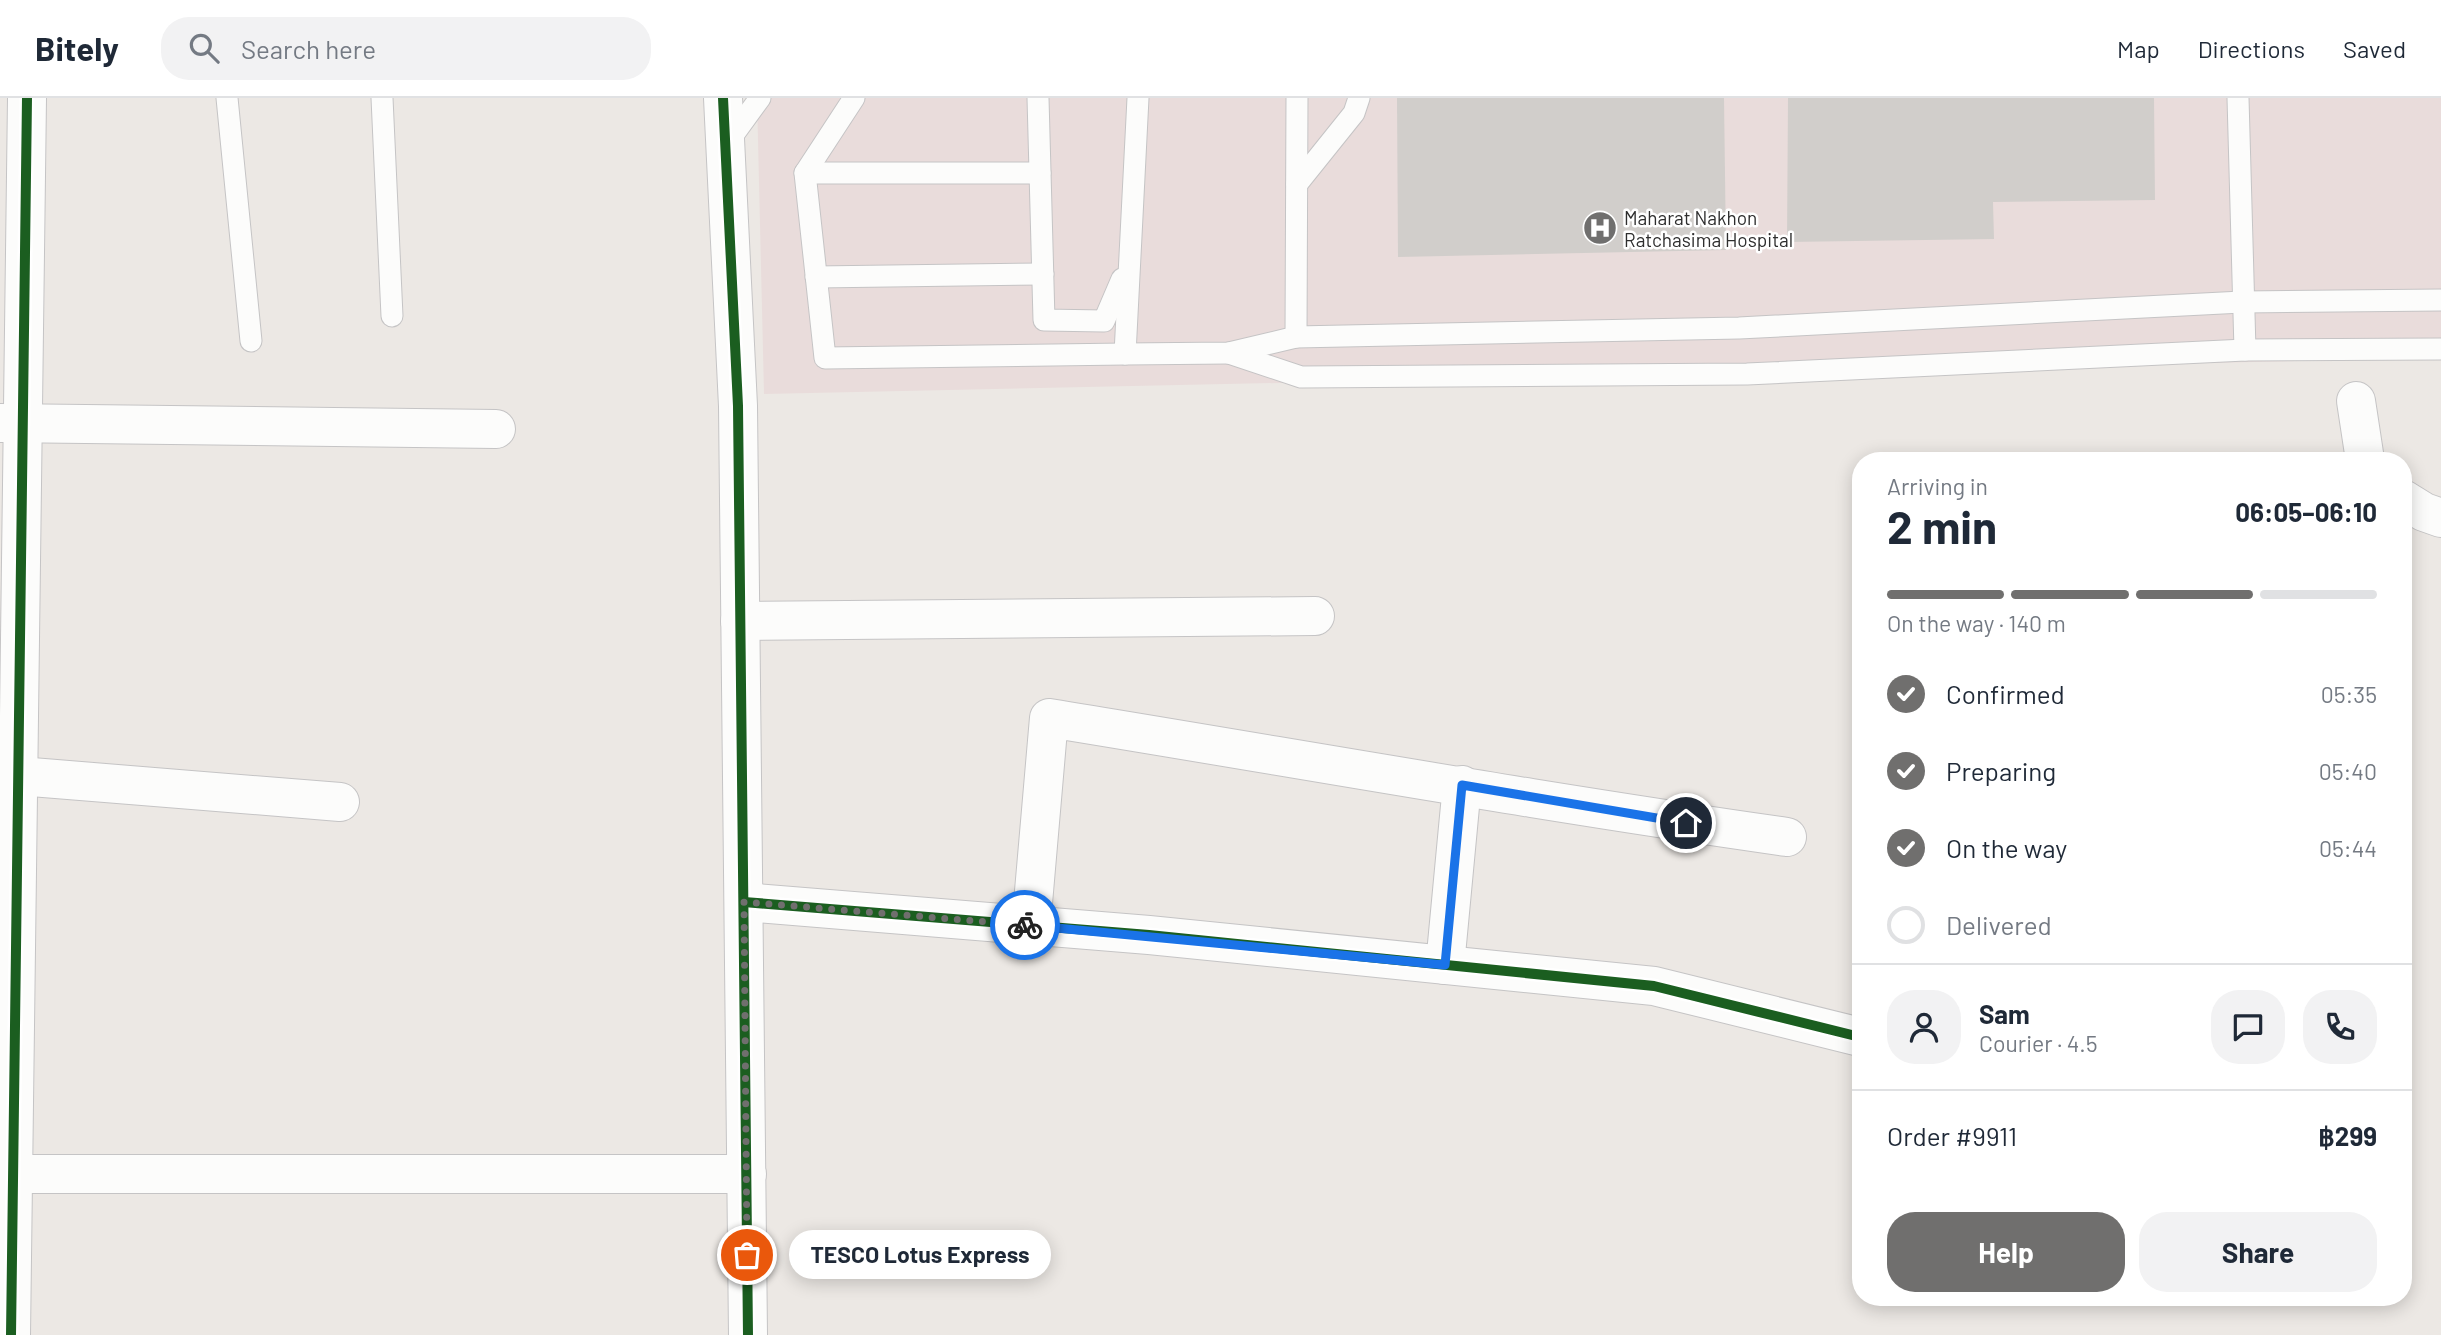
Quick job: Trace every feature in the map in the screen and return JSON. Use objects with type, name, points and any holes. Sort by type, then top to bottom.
[{"type":"street","points":[[11,1335],[13,1174],[9,839],[19,776],[12,424],[27,98]]},
{"type":"street","points":[[723,98],[738,406],[748,1335]]},
{"type":"street","points":[[2356,401],[2364,452]]},
{"type":"street","points":[[12,424],[496,429]]},
{"type":"street","points":[[2412,505],[2441,518]]},
{"type":"street","points":[[740,621],[1315,616]]},
{"type":"street","points":[[1031,926],[1049,718],[1636,816],[1787,837]]},
{"type":"street","points":[[19,776],[340,802]]},
{"type":"street","points":[[1445,965],[1462,785]]},
{"type":"street","points":[[744,902],[1031,926],[1654,986],[1852,1035]]},
{"type":"street","points":[[13,1174],[747,1174]]},
{"type":"lane","points":[[226,98],[251,341]]},
{"type":"lane","points":[[382,98],[393,316]]},
{"type":"lane","points":[[724,147],[760,98]]},
{"type":"lane","points":[[854,98],[805,173],[825,358],[1229,353],[1296,337],[1739,328],[2242,302],[2441,300]]},
{"type":"lane","points":[[1038,98],[1044,320],[1104,321],[1129,264]]},
{"type":"lane","points":[[1125,354],[1138,98]]},
{"type":"lane","points":[[1296,337],[1297,98]]},
{"type":"lane","points":[[1297,184],[1354,113],[1359,98]]},
{"type":"lane","points":[[2238,98],[2245,350]]},
{"type":"lane","points":[[805,173],[1040,173]]},
{"type":"lane","points":[[816,277],[1042,274]]},
{"type":"lane","points":[[1229,353],[1301,376],[1329,376],[1747,374],[2245,350],[2441,349]]},
{"type":"shaded area","name":"Maharat Nakhon Ratchasima Hospital","points":[[757,98],[2441,98],[2441,358],[764,394]]},
{"type":"building","points":[[1397,98],[1724,98],[1726,250],[1398,257]]},
{"type":"building","points":[[1788,98],[2154,98],[2155,200],[1993,202],[1994,239],[1787,242]]},
{"type":"cycle path","points":[[11,1335],[27,98]]},
{"type":"cycle path","points":[[723,98],[738,406],[748,1335]]},
{"type":"cycle path","points":[[744,902],[1149,935],[1654,986],[1852,1035]]},
{"type":"way so far","points":[[747,1255],[744,902],[1025,925]]},
{"type":"place","name":"Maharat Nakhon Ratchasima Hospital","points":[[1600,228]]},
{"type":"place","name":"TESCO Lotus Express","points":[[747,1255]]},
{"type":"route","points":[[1025,925],[1445,965],[1462,785],[1686,823]]}]
